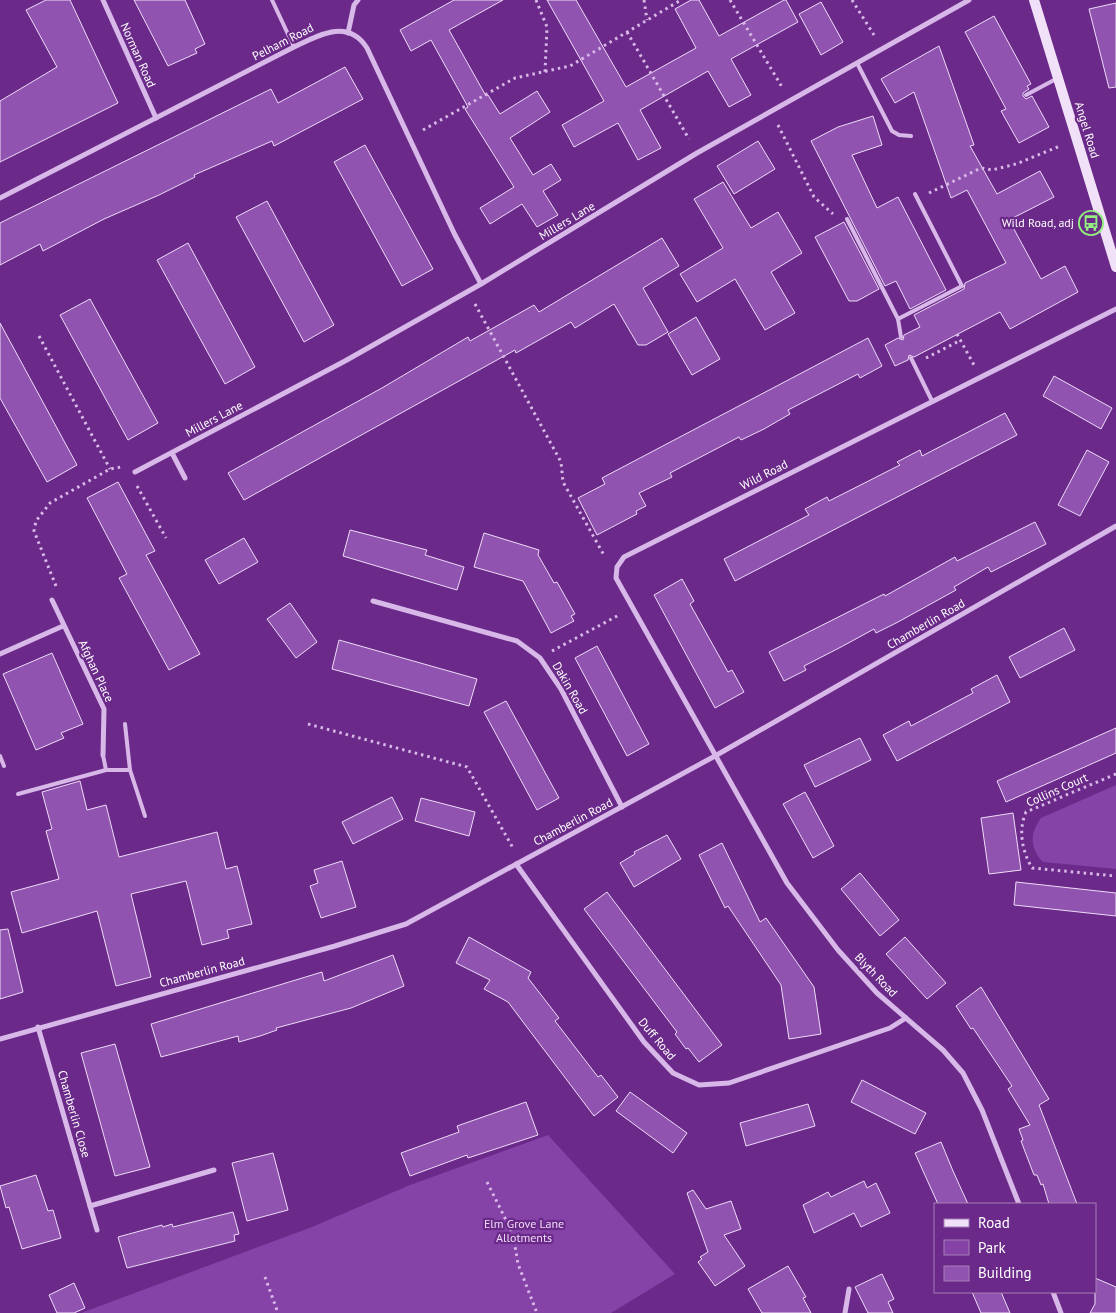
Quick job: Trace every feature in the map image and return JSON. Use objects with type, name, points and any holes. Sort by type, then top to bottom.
[{"type":"street","name":"Norman Road","points":[[103,0],[156,118]]},
{"type":"street","points":[[358,0],[354,5],[348,33],[361,39],[367,48],[454,233],[482,284]]},
{"type":"street","name":"Millers Lane","points":[[136,472],[345,361],[482,284],[697,153],[969,0]]},
{"type":"street","name":"Angel Road","points":[[1034,0],[1116,267]]},
{"type":"street","name":"Pelham Road","points":[[0,198],[324,32],[348,33]]},
{"type":"street","name":"Wild Road","points":[[616,578],[617,566],[624,557],[1116,309]]},
{"type":"street","points":[[172,453],[184,478]]},
{"type":"street","name":"Chamberlin Road","points":[[0,1039],[392,930],[715,756],[1116,526]]},
{"type":"street","points":[[616,578],[715,756]]},
{"type":"street","name":"Afghan Place","points":[[52,600],[104,709],[103,755]]},
{"type":"street","name":"Dakin Road","points":[[373,601],[517,640],[540,658],[561,689],[622,807]]},
{"type":"street","points":[[0,654],[63,626]]},
{"type":"street","name":"Blyth Road","points":[[715,756],[787,883],[844,957],[877,994],[943,1050],[963,1073],[982,1110],[1019,1203]]},
{"type":"street","name":"Duff Road","points":[[518,863],[644,1042],[673,1073],[699,1085],[729,1084],[890,1028],[906,1018]]},
{"type":"street","name":"Chamberlin Close","points":[[38,1027],[97,1230]]},
{"type":"street","points":[[90,1206],[214,1170]]},
{"type":"street","points":[[845,1313],[849,1289]]},
{"type":"street","points":[[1053,1293],[1061,1313]]},
{"type":"lane","points":[[272,0],[294,47]]},
{"type":"lane","points":[[856,62],[892,130],[899,135],[911,136]]},
{"type":"lane","points":[[1026,95],[1058,78]]},
{"type":"lane","points":[[898,319],[962,286],[915,194]]},
{"type":"lane","points":[[847,219],[898,319],[900,337]]},
{"type":"lane","points":[[911,358],[932,401]]},
{"type":"lane","points":[[124,724],[130,770],[145,816]]},
{"type":"lane","points":[[103,755],[106,770]]},
{"type":"lane","points":[[0,756],[4,766]]},
{"type":"lane","points":[[18,794],[106,770],[130,770]]},
{"type":"path","points":[[536,0],[547,27],[545,72]]},
{"type":"path","points":[[644,0],[647,20]]},
{"type":"path","points":[[410,137],[515,78],[570,66],[682,0]]},
{"type":"path","points":[[730,0],[790,100]]},
{"type":"path","points":[[852,0],[882,49]]},
{"type":"path","points":[[627,32],[697,153]]},
{"type":"path","points":[[771,111],[814,197],[829,213],[847,219]]},
{"type":"path","points":[[918,199],[981,168],[992,170],[1016,164],[1077,139]]},
{"type":"path","points":[[468,291],[561,462],[563,482],[616,578]]},
{"type":"path","points":[[957,334],[980,377]]},
{"type":"path","points":[[39,336],[110,468]]},
{"type":"path","points":[[914,364],[961,340]]},
{"type":"path","points":[[52,600],[58,590],[34,531],[36,520],[50,503],[110,468],[119,466]]},
{"type":"path","points":[[135,483],[166,538]]},
{"type":"path","points":[[540,658],[632,608]]},
{"type":"path","points":[[308,724],[467,766],[518,863]]},
{"type":"path","name":"Collins Court","points":[[1116,774],[1026,812],[1020,824],[1025,856],[1032,868],[1116,876]]},
{"type":"path","points":[[486,1182],[512,1234],[518,1264],[536,1313]]},
{"type":"path","points":[[265,1277],[278,1313]]},
{"type":"green space","points":[[1116,785],[1116,869],[1043,862],[1038,857],[1033,846],[1033,835],[1041,818]]},
{"type":"green space","name":"Elm Grove Lane Allotments","points":[[548,1135],[675,1274],[611,1313],[81,1313],[312,1227],[410,1185]]},
{"type":"building","points":[[46,0],[70,0],[118,103],[0,162],[0,101],[57,67],[26,10]]},
{"type":"building","points":[[134,0],[185,0],[205,44],[195,49],[197,53],[168,66]]},
{"type":"building","points":[[454,0],[503,0],[449,30],[486,96],[488,95],[500,114],[537,91],[550,112],[510,138],[533,175],[551,164],[561,180],[543,191],[558,215],[537,227],[522,204],[490,224],[480,208],[514,187],[465,109],[468,107],[431,40],[411,51],[400,30]]},
{"type":"building","points":[[547,0],[576,0],[626,87],[696,48],[675,9],[691,0],[699,0],[719,36],[784,0],[786,0],[798,22],[731,59],[751,95],[729,107],[708,71],[640,110],[661,148],[638,160],[618,123],[574,147],[562,125],[604,101]]},
{"type":"building","points":[[821,2],[843,42],[821,55],[799,14]]},
{"type":"building","points":[[1116,3],[1116,87],[1109,88],[1089,9]]},
{"type":"building","points":[[994,16],[1031,84],[1027,86],[1029,89],[1023,93],[1023,96],[1026,99],[1032,96],[1049,127],[1019,143],[1001,111],[1006,109],[965,32]]},
{"type":"building","points":[[939,46],[974,145],[970,146],[997,194],[1040,171],[1054,197],[1009,220],[1041,279],[1065,266],[1078,292],[1010,329],[1000,312],[914,357],[909,355],[908,360],[895,366],[885,345],[898,338],[903,340],[904,335],[920,327],[914,315],[964,289],[965,283],[1006,263],[967,190],[951,198],[914,92],[895,103],[881,79]]},
{"type":"building","points":[[345,67],[363,99],[274,146],[272,141],[194,175],[195,177],[104,219],[43,251],[40,244],[0,265],[0,223],[271,89],[278,103]]},
{"type":"building","points":[[873,116],[882,145],[852,155],[877,208],[898,197],[946,290],[910,309],[896,281],[885,286],[811,141],[838,127]]},
{"type":"building","points":[[758,141],[775,169],[734,194],[717,166]]},
{"type":"building","points":[[365,145],[433,269],[402,286],[334,162]]},
{"type":"building","points":[[723,182],[751,228],[778,212],[802,253],[771,272],[795,313],[765,330],[735,279],[697,302],[680,274],[723,248],[694,199]]},
{"type":"building","points":[[267,201],[334,325],[304,342],[236,217]]},
{"type":"building","points":[[844,222],[879,289],[857,301],[849,301],[815,237]]},
{"type":"building","points":[[662,238],[679,266],[643,288],[668,332],[646,345],[638,345],[614,304],[575,328],[571,322],[516,353],[515,350],[244,500],[228,473],[382,388],[468,337],[470,341],[534,305],[539,312]]},
{"type":"building","points":[[188,243],[255,367],[225,384],[157,260]]},
{"type":"building","points":[[90,299],[158,423],[128,440],[60,315]]},
{"type":"building","points":[[696,317],[720,359],[692,375],[668,334]]},
{"type":"building","points":[[0,323],[77,465],[47,482],[0,398]]},
{"type":"building","points":[[868,338],[882,366],[860,378],[858,374],[788,410],[790,414],[764,429],[741,440],[739,437],[670,473],[672,477],[639,493],[646,506],[636,511],[637,514],[597,535],[578,498],[605,484],[602,478]]},
{"type":"building","points":[[1054,376],[1112,408],[1101,429],[1043,396]]},
{"type":"building","points":[[1005,413],[1017,435],[735,581],[724,559],[809,515],[805,509],[827,497],[829,501],[900,465],[897,462],[920,450],[922,456]]},
{"type":"building","points":[[1087,450],[1109,462],[1080,516],[1058,505]]},
{"type":"building","points":[[118,482],[155,551],[146,555],[200,654],[169,670],[119,578],[127,574],[87,498]]},
{"type":"building","points":[[1035,522],[1046,544],[991,572],[988,567],[954,587],[956,590],[876,633],[874,629],[804,666],[806,670],[784,681],[769,652],[884,594],[885,596],[955,557],[957,561]]},
{"type":"building","points":[[350,530],[427,550],[425,555],[464,567],[457,590],[343,556]]},
{"type":"building","points":[[484,533],[539,550],[538,555],[554,583],[557,582],[575,614],[571,616],[574,621],[551,633],[523,581],[474,567]]},
{"type":"building","points":[[244,538],[258,562],[219,584],[205,560]]},
{"type":"building","points":[[682,579],[694,601],[690,604],[728,672],[732,670],[744,692],[715,708],[654,595]]},
{"type":"building","points":[[290,603],[317,642],[296,658],[267,619]]},
{"type":"building","points":[[1064,628],[1075,650],[1020,678],[1009,657]]},
{"type":"building","points":[[339,640],[477,679],[469,706],[332,669]]},
{"type":"building","points":[[597,646],[649,744],[627,756],[575,658]]},
{"type":"building","points":[[52,653],[83,724],[61,733],[64,738],[36,750],[3,674]]},
{"type":"building","points":[[997,675],[1010,702],[897,761],[883,735],[909,721],[911,726],[973,693],[971,689]]},
{"type":"building","points":[[506,701],[559,798],[537,810],[484,712]]},
{"type":"building","points":[[1116,728],[1116,753],[1006,802],[997,781]]},
{"type":"building","points":[[860,738],[871,760],[815,787],[804,765]]},
{"type":"building","points":[[80,781],[87,810],[106,805],[119,857],[217,832],[226,869],[237,866],[252,924],[227,930],[229,938],[202,945],[186,881],[131,894],[151,977],[116,986],[97,911],[22,933],[11,892],[59,879],[46,831],[52,829],[42,792]]},
{"type":"building","points":[[805,792],[834,846],[813,858],[783,804]]},
{"type":"building","points":[[392,797],[403,819],[353,844],[342,822]]},
{"type":"building","points":[[421,798],[475,812],[469,836],[415,821]]},
{"type":"building","points":[[1013,813],[1021,870],[989,874],[981,818]]},
{"type":"building","points":[[667,835],[681,859],[634,887],[620,863],[635,854],[634,852]]},
{"type":"building","points":[[722,843],[760,922],[766,918],[814,987],[821,1034],[789,1039],[781,985],[728,906],[725,908],[699,855]]},
{"type":"building","points":[[342,861],[356,907],[321,918],[310,886],[318,883],[314,870]]},
{"type":"building","points":[[860,873],[899,920],[880,936],[841,889]]},
{"type":"building","points":[[1016,882],[1116,893],[1116,916],[1014,905]]},
{"type":"building","points":[[607,892],[722,1045],[699,1062],[688,1048],[686,1049],[675,1034],[677,1032],[584,909]]},
{"type":"building","points":[[8,929],[23,992],[0,999],[0,930]]},
{"type":"building","points":[[469,937],[531,972],[528,978],[559,1018],[555,1021],[598,1077],[601,1075],[618,1097],[594,1116],[508,1002],[484,989],[490,980],[456,963]]},
{"type":"building","points":[[905,937],[946,983],[927,999],[886,954]]},
{"type":"building","points":[[393,955],[404,986],[351,1008],[276,1028],[277,1030],[260,1036],[239,1042],[238,1036],[161,1057],[151,1024],[322,972],[324,981]]},
{"type":"building","points":[[981,987],[1049,1099],[1039,1105],[1077,1203],[1049,1203],[1043,1184],[1041,1185],[1037,1175],[1034,1175],[1021,1141],[1023,1140],[1019,1129],[1030,1125],[1008,1089],[1012,1086],[956,1006]]},
{"type":"building","points":[[115,1044],[150,1167],[115,1176],[81,1053]]},
{"type":"building","points":[[862,1080],[926,1113],[915,1134],[851,1102]]},
{"type":"building","points":[[630,1092],[687,1133],[673,1153],[616,1111]]},
{"type":"building","points":[[526,1102],[538,1135],[468,1158],[467,1155],[410,1176],[401,1153],[459,1132],[457,1126]]},
{"type":"building","points":[[808,1104],[815,1126],[746,1146],[740,1123]]},
{"type":"building","points":[[941,1142],[968,1203],[938,1203],[915,1153]]},
{"type":"building","points":[[273,1153],[288,1210],[247,1221],[232,1163]]},
{"type":"building","points":[[36,1175],[48,1211],[53,1210],[61,1238],[22,1249],[9,1207],[6,1208],[0,1186]]},
{"type":"building","points":[[864,1181],[867,1188],[876,1183],[890,1213],[861,1227],[854,1213],[814,1233],[803,1205],[828,1192],[831,1197]]},
{"type":"building","points":[[693,1190],[706,1209],[731,1201],[741,1229],[724,1235],[745,1266],[715,1286],[698,1262],[702,1259],[700,1257],[708,1252],[687,1193]]},
{"type":"building","points":[[233,1212],[239,1234],[234,1235],[235,1241],[127,1268],[118,1237],[162,1225],[163,1227],[172,1224],[173,1227]]},
{"type":"building","points":[[788,1266],[806,1297],[803,1298],[811,1313],[762,1313],[748,1289]]},
{"type":"building","points":[[882,1274],[894,1299],[888,1302],[893,1313],[868,1313],[855,1287]]},
{"type":"building","points":[[1096,1278],[1116,1287],[1116,1313],[1090,1313],[1095,1304]]},
{"type":"building","points":[[74,1283],[85,1308],[74,1313],[57,1313],[49,1295]]},
{"type":"building","points":[[972,1293],[1001,1293],[1010,1313],[981,1313]]},
{"type":"place","name":"Wild Road, adj","points":[[1091,223]]}]
